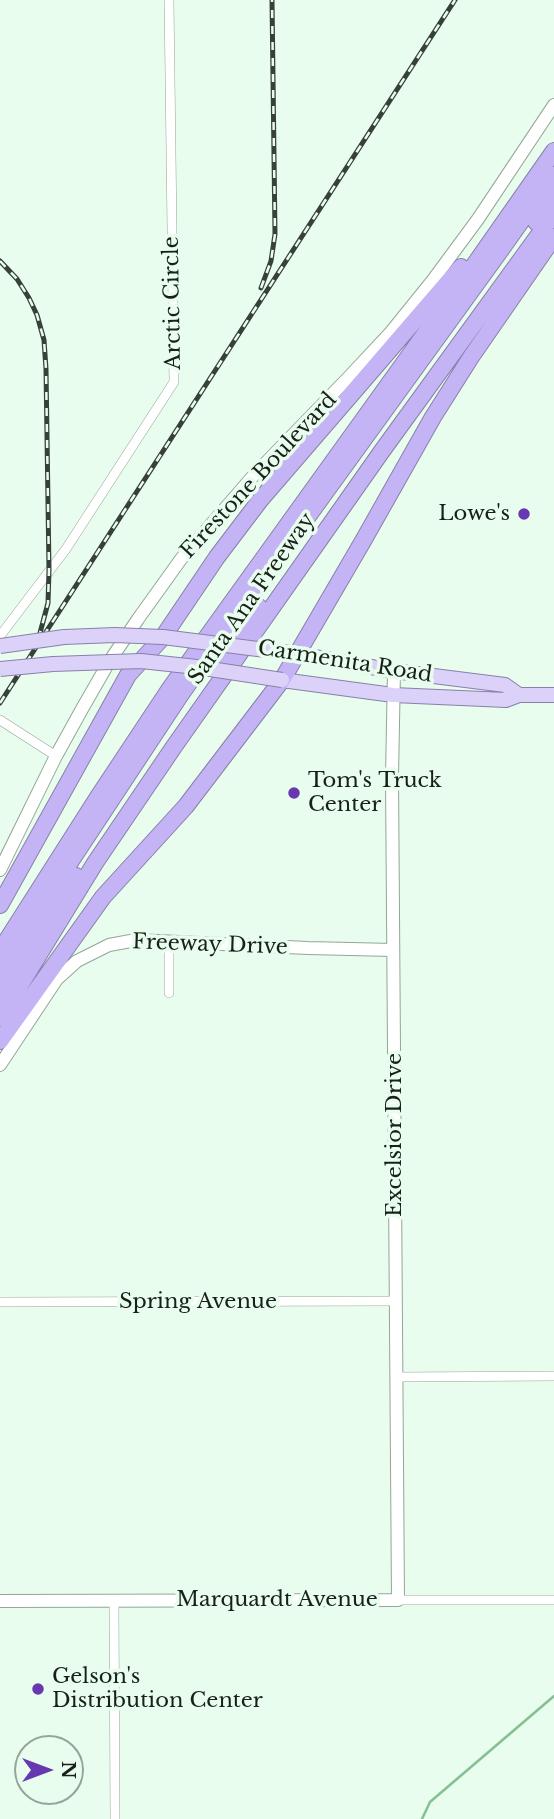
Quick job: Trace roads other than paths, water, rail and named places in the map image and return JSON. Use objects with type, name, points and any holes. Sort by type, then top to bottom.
[{"type":"highway","points":[[0,905],[128,675],[163,637],[217,557],[261,499],[457,272],[506,207],[554,151]]},
{"type":"highway","name":"Santa Ana Freeway","points":[[0,951],[97,797],[171,687],[554,151]]},
{"type":"highway","points":[[0,974],[48,894],[181,694],[554,175]]},
{"type":"highway","points":[[0,995],[74,878],[198,693],[554,196]]},
{"type":"highway","name":"Santa Ana Freeway","points":[[0,1018],[95,863],[173,748],[554,214]]},
{"type":"highway","points":[[0,1041],[103,897],[186,806],[282,680],[433,417],[554,237]]},
{"type":"main road","name":"Carmenita Road","points":[[0,646],[64,637],[163,637],[297,654],[394,671],[505,684],[519,695]]},
{"type":"main road","name":"Carmenita Road","points":[[0,669],[141,661],[393,695],[506,700],[519,695],[554,695]]},
{"type":"street","name":"Arctic Circle","points":[[0,636],[4,622],[66,549],[174,382],[169,0]]},
{"type":"street","name":"Firestone Boulevard","points":[[0,870],[56,756],[109,662],[181,559],[255,474],[391,332],[478,219],[554,105]]},
{"type":"street","name":"Excelsior Drive","points":[[394,671],[392,776],[398,1600]]},
{"type":"street","points":[[0,720],[56,756]]},
{"type":"street","name":"Freeway Drive","points":[[0,1065],[57,979],[77,961],[121,942],[136,940],[393,950]]},
{"type":"street","points":[[169,941],[169,993]]},
{"type":"street","name":"Spring Avenue","points":[[0,1302],[396,1301]]},
{"type":"street","points":[[397,1377],[554,1376]]},
{"type":"street","name":"Marquardt Avenue","points":[[0,1601],[554,1600]]},
{"type":"street","points":[[114,1601],[115,1819]]},
{"type":"waterway","points":[[422,1819],[430,1802],[554,1696]]},
{"type":"railway","points":[[261,288],[271,261],[275,234],[272,0]]},
{"type":"railway","points":[[0,703],[455,0]]},
{"type":"railway","points":[[0,261],[17,279],[29,298],[44,340],[49,570],[48,603],[40,633]]},
{"type":"place","name":"Lowe's","points":[[524,514]]},
{"type":"place","name":"Tom's Truck Center","points":[[294,793]]},
{"type":"place","name":"Gelson's Distribution Center","points":[[38,1689]]}]
